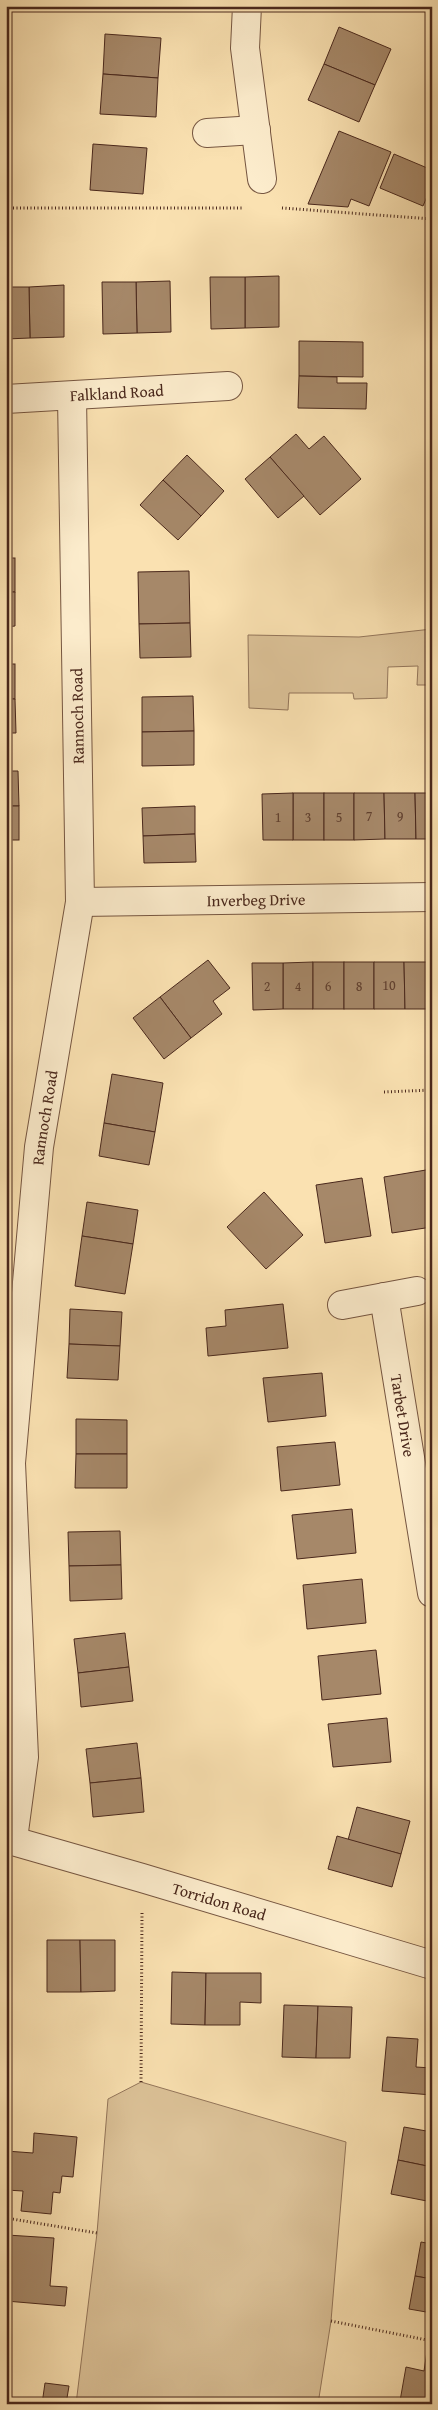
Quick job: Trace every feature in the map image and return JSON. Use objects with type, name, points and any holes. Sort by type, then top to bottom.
[{"type":"street","points":[[247,6],[245,48],[262,179]]},
{"type":"street","points":[[207,133],[256,130]]},
{"type":"street","name":"Falkland Road","points":[[6,399],[72,397],[228,386]]},
{"type":"street","name":"Rannoch Road","points":[[9,1839],[24,1757],[11,1463],[39,1147],[80,902],[72,397]]},
{"type":"street","name":"Inverbeg Drive","points":[[80,902],[432,897]]},
{"type":"street","points":[[342,1305],[417,1291]]},
{"type":"street","name":"Tarbet Drive","points":[[384,1297],[432,1593]]},
{"type":"street","name":"Torridon Road","points":[[9,1839],[432,1965]]},
{"type":"path","points":[[6,208],[251,208]]},
{"type":"path","points":[[280,208],[432,219]]},
{"type":"path","points":[[384,1092],[432,1090]]},
{"type":"path","points":[[141,2082],[142,1878]]},
{"type":"path","points":[[6,2218],[97,2233]]},
{"type":"path","points":[[331,2321],[432,2341]]},
{"type":"shaded area","points":[[432,629],[432,685],[417,685],[418,666],[388,667],[387,698],[354,699],[353,693],[289,693],[288,710],[249,708],[248,635],[359,637]]},
{"type":"shaded area","points":[[141,2082],[346,2142],[331,2321],[318,2404],[76,2404],[97,2233],[108,2099]]},
{"type":"building","points":[[339,27],[391,49],[375,85],[324,64]]},
{"type":"building","points":[[105,34],[161,38],[158,78],[103,74]]},
{"type":"building","points":[[324,64],[375,85],[359,122],[308,100]]},
{"type":"building","points":[[103,74],[158,78],[156,117],[100,114]]},
{"type":"building","points":[[339,131],[391,152],[369,206],[351,199],[348,207],[308,204]]},
{"type":"building","points":[[93,144],[147,148],[143,194],[90,190]]},
{"type":"building","points":[[394,154],[432,170],[432,185],[423,206],[380,188]]},
{"type":"building","points":[[279,276],[279,327],[245,328],[245,277]]},
{"type":"building","points":[[210,277],[245,277],[245,328],[211,329]]},
{"type":"building","points":[[170,281],[171,332],[137,333],[136,282]]},
{"type":"building","points":[[102,282],[136,282],[137,333],[103,334]]},
{"type":"building","points":[[64,285],[64,337],[30,338],[29,287]]},
{"type":"building","points":[[6,287],[29,287],[30,338],[6,339]]},
{"type":"building","points":[[299,341],[363,342],[363,377],[299,376]]},
{"type":"building","points":[[299,376],[337,377],[337,383],[367,383],[366,409],[298,408]]},
{"type":"building","points":[[296,434],[309,449],[324,436],[361,479],[320,515],[270,457]]},
{"type":"building","points":[[187,455],[224,491],[201,516],[163,480]]},
{"type":"building","points":[[270,457],[304,496],[278,518],[245,479]]},
{"type":"building","points":[[163,480],[201,516],[178,540],[140,505]]},
{"type":"building","points":[[6,558],[15,558],[15,592],[6,592]]},
{"type":"building","points":[[189,571],[190,623],[139,624],[138,572]]},
{"type":"building","points":[[6,592],[15,592],[15,626],[6,627]]},
{"type":"building","points":[[190,623],[191,657],[140,658],[139,624]]},
{"type":"building","points":[[6,664],[15,664],[15,699],[6,699]]},
{"type":"building","points":[[193,696],[194,731],[142,732],[142,697]]},
{"type":"building","points":[[6,699],[15,699],[16,733],[6,733]]},
{"type":"building","points":[[194,731],[194,765],[142,766],[142,732]]},
{"type":"building","points":[[6,771],[18,771],[19,806],[6,806]]},
{"type":"building","points":[[293,793],[324,793],[324,840],[293,840]]},
{"type":"building","points":[[293,793],[293,840],[263,840],[262,794]]},
{"type":"building","points":[[324,793],[354,793],[354,840],[324,840]]},
{"type":"building","points":[[354,793],[384,793],[385,839],[354,840]]},
{"type":"building","points":[[384,793],[415,793],[416,839],[385,839]]},
{"type":"building","points":[[415,793],[432,793],[432,839],[416,839]]},
{"type":"building","points":[[6,806],[19,806],[19,840],[6,840]]},
{"type":"building","points":[[195,806],[195,834],[143,836],[142,808]]},
{"type":"building","points":[[195,834],[196,862],[144,863],[143,836]]},
{"type":"building","points":[[208,960],[230,988],[213,1001],[222,1014],[191,1038],[160,997]]},
{"type":"building","points":[[313,962],[313,1009],[283,1009],[283,963]]},
{"type":"building","points":[[313,962],[344,962],[344,1009],[313,1009]]},
{"type":"building","points":[[344,962],[374,962],[374,1009],[344,1009]]},
{"type":"building","points":[[374,962],[404,962],[405,1009],[374,1009]]},
{"type":"building","points":[[404,962],[432,962],[432,1009],[405,1009]]},
{"type":"building","points":[[252,963],[283,963],[283,1009],[253,1010]]},
{"type":"building","points":[[160,997],[191,1038],[164,1059],[133,1018]]},
{"type":"building","points":[[112,1074],[163,1083],[155,1132],[104,1123]]},
{"type":"building","points":[[104,1123],[155,1132],[149,1165],[99,1156]]},
{"type":"building","points":[[432,1169],[432,1227],[392,1233],[384,1177]]},
{"type":"building","points":[[362,1178],[371,1236],[325,1243],[316,1185]]},
{"type":"building","points":[[264,1192],[303,1235],[266,1269],[227,1227]]},
{"type":"building","points":[[87,1202],[138,1210],[133,1244],[82,1236]]},
{"type":"building","points":[[82,1236],[133,1244],[125,1294],[75,1286]]},
{"type":"building","points":[[283,1304],[288,1348],[208,1356],[206,1328],[226,1326],[225,1310]]},
{"type":"building","points":[[70,1309],[122,1312],[120,1346],[69,1344]]},
{"type":"building","points":[[69,1344],[120,1346],[118,1380],[67,1378]]},
{"type":"building","points":[[322,1373],[326,1416],[268,1422],[263,1378]]},
{"type":"building","points":[[76,1419],[127,1420],[127,1454],[76,1454]]},
{"type":"building","points":[[335,1442],[340,1485],[281,1491],[277,1447]]},
{"type":"building","points":[[76,1454],[127,1454],[127,1488],[75,1488]]},
{"type":"building","points":[[352,1509],[356,1553],[297,1559],[292,1515]]},
{"type":"building","points":[[120,1531],[121,1565],[69,1566],[68,1532]]},
{"type":"building","points":[[121,1565],[122,1599],[70,1601],[69,1566]]},
{"type":"building","points":[[362,1579],[366,1623],[307,1629],[303,1585]]},
{"type":"building","points":[[125,1633],[129,1667],[78,1673],[74,1639]]},
{"type":"building","points":[[376,1650],[381,1694],[322,1700],[318,1656]]},
{"type":"building","points":[[129,1667],[133,1701],[81,1707],[78,1673]]},
{"type":"building","points":[[387,1718],[391,1762],[333,1767],[328,1724]]},
{"type":"building","points":[[137,1743],[141,1778],[90,1783],[86,1749]]},
{"type":"building","points":[[141,1778],[144,1812],[93,1817],[90,1783]]},
{"type":"building","points":[[357,1807],[410,1821],[401,1854],[348,1840]]},
{"type":"building","points":[[337,1836],[401,1854],[392,1887],[328,1869]]},
{"type":"building","points":[[47,1940],[80,1940],[81,1992],[47,1992]]},
{"type":"building","points":[[80,1940],[115,1940],[115,1991],[81,1992]]},
{"type":"building","points":[[172,1972],[206,1973],[205,2025],[171,2024]]},
{"type":"building","points":[[206,1973],[261,1973],[261,2003],[240,2002],[240,2025],[205,2025]]},
{"type":"building","points":[[284,2005],[318,2006],[316,2058],[282,2057]]},
{"type":"building","points":[[318,2006],[352,2007],[350,2058],[316,2058]]},
{"type":"building","points":[[387,2037],[418,2039],[416,2067],[432,2068],[432,2095],[382,2091]]},
{"type":"building","points":[[404,2127],[432,2132],[432,2167],[398,2160]]},
{"type":"building","points":[[34,2133],[77,2137],[73,2177],[62,2176],[60,2193],[53,2192],[51,2214],[21,2211],[23,2191],[6,2190],[6,2151],[33,2153]]},
{"type":"building","points":[[398,2160],[432,2167],[432,2202],[391,2194]]},
{"type":"building","points":[[7,2235],[54,2238],[50,2286],[67,2287],[65,2306],[6,2301]]},
{"type":"building","points":[[421,2242],[432,2244],[432,2279],[415,2276]]},
{"type":"building","points":[[415,2276],[432,2279],[432,2313],[409,2309]]},
{"type":"building","points":[[427,2351],[432,2352],[432,2404],[400,2401],[406,2367],[424,2371]]},
{"type":"building","points":[[45,2383],[69,2386],[66,2404],[42,2404]]}]
